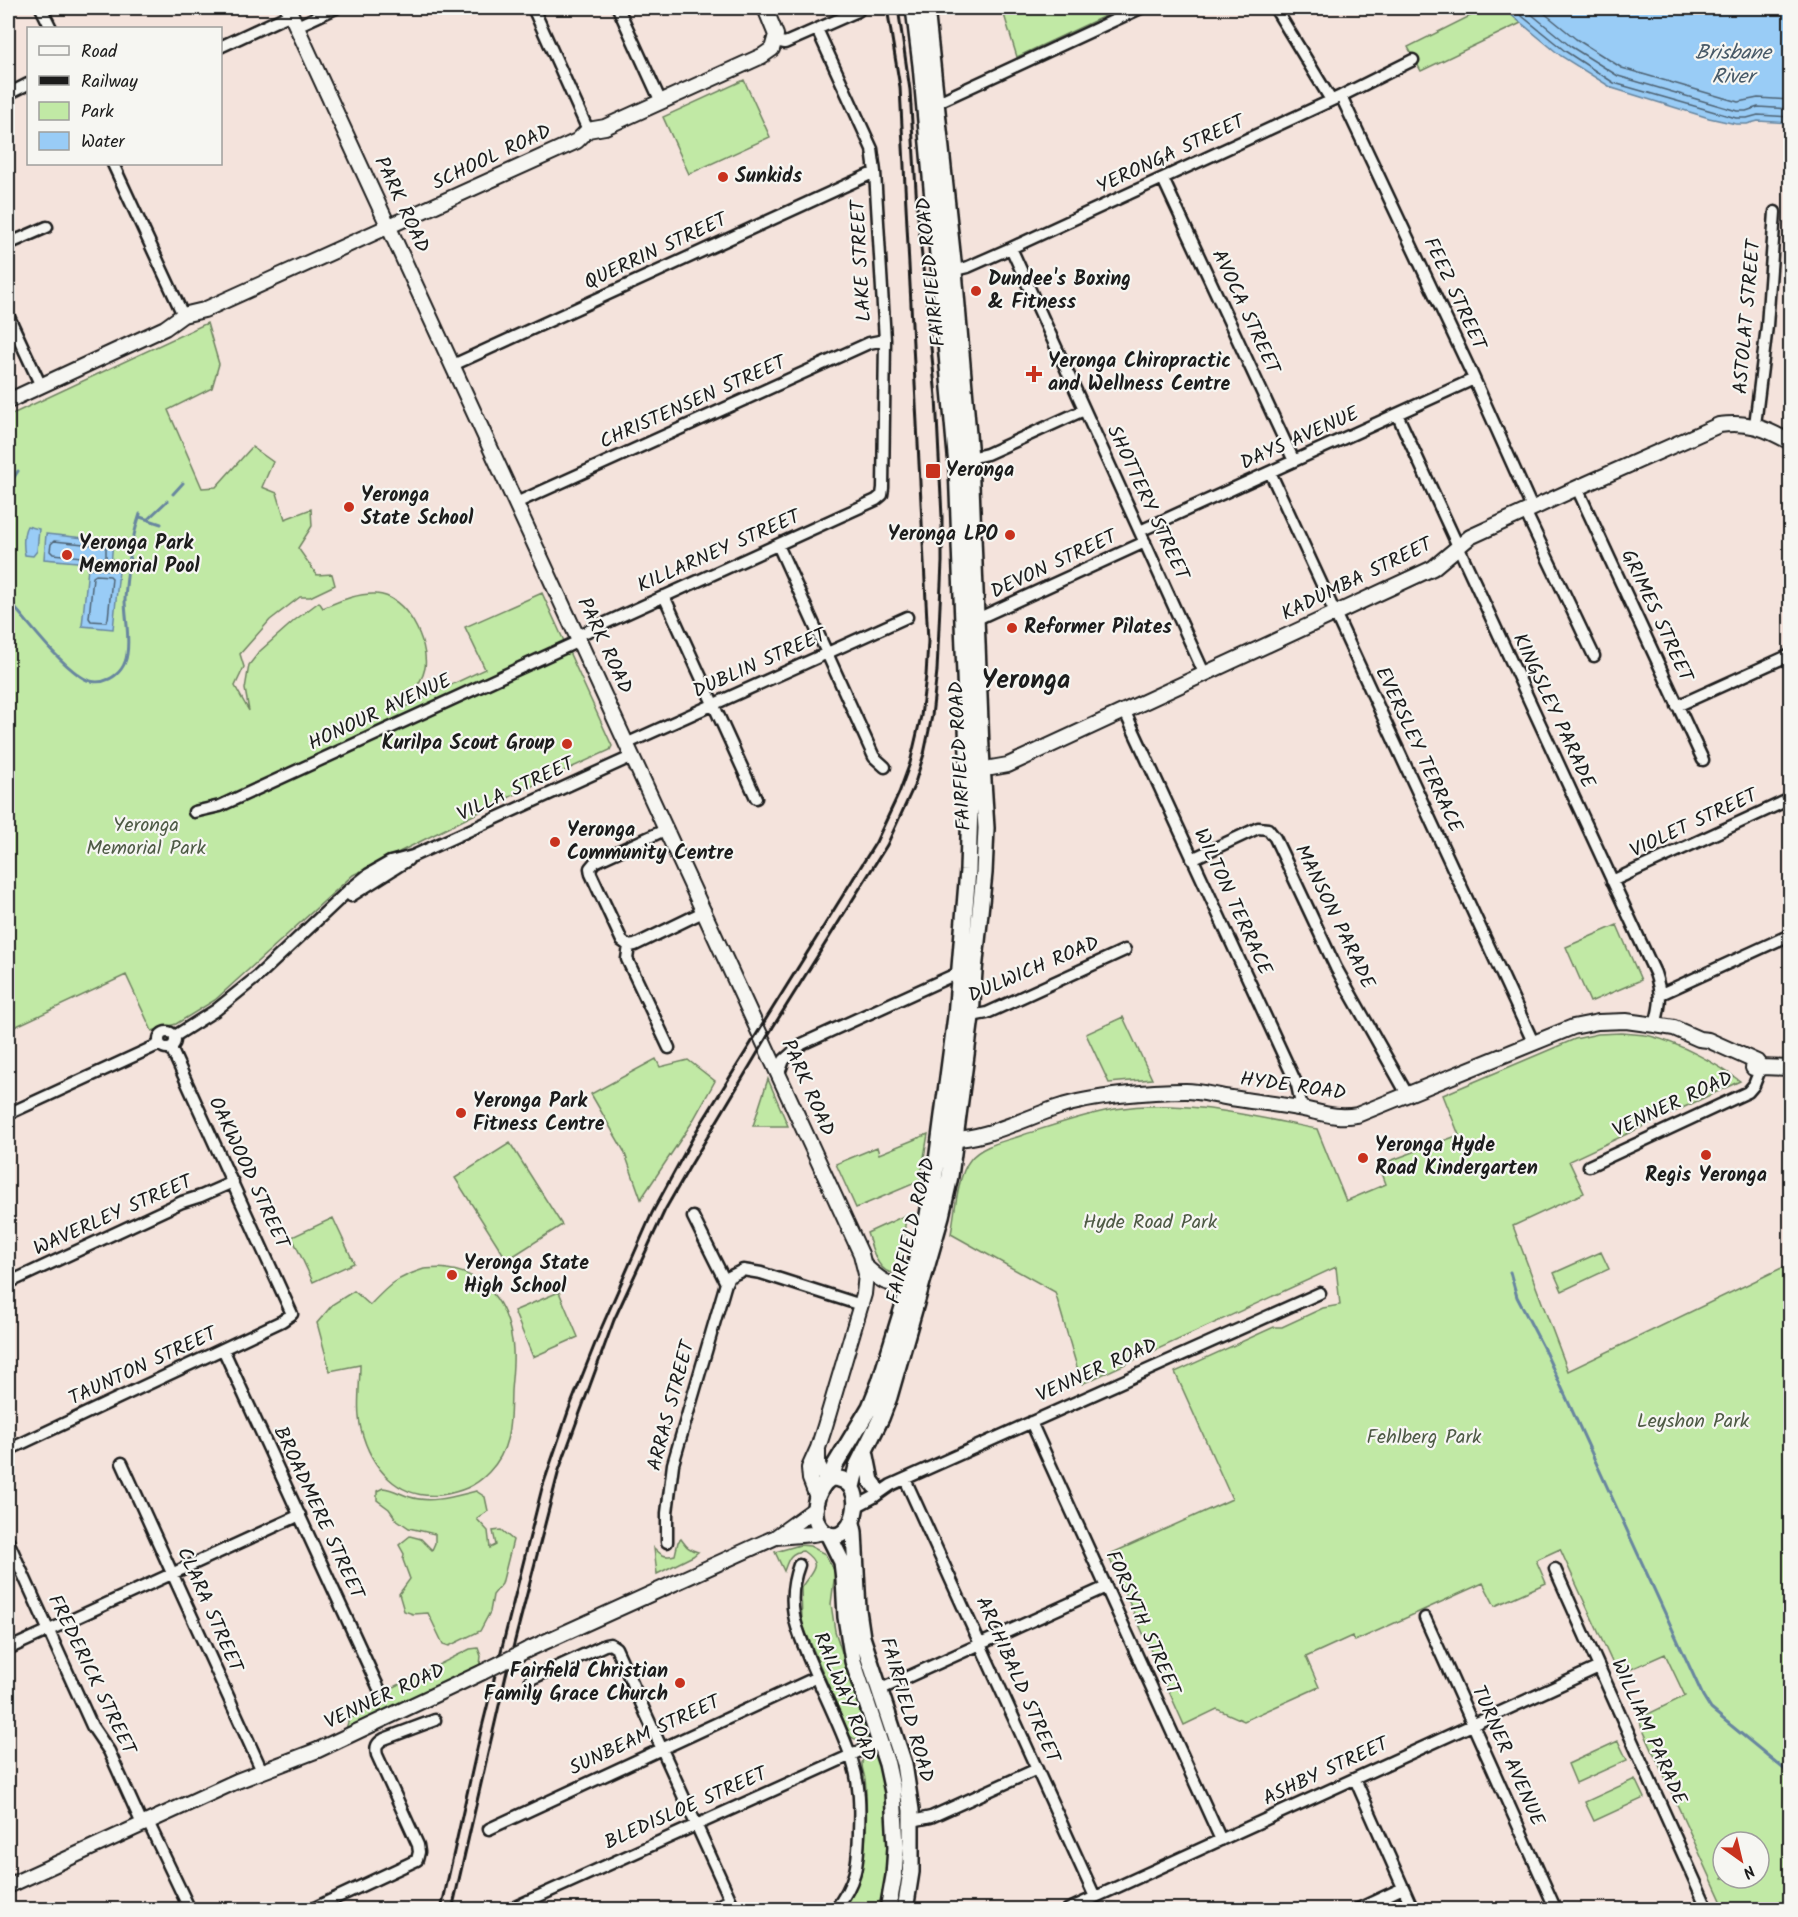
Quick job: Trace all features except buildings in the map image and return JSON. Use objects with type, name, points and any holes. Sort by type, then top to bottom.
[{"type":"main road","name":"FAIRFIELD ROAD","points":[[914,8],[970,458],[977,619],[976,769]]},
{"type":"main road","name":"FAIRFIELD ROAD","points":[[852,1488],[857,1466],[881,1418],[902,1356],[942,1216],[947,1139],[963,1017],[966,972],[984,873],[986,828],[976,769],[936,103],[926,8]]},
{"type":"main road","name":"FAIRFIELD ROAD","points":[[829,1480],[870,1407],[880,1382],[913,1275],[947,1139]]},
{"type":"main road","points":[[864,1451],[871,1481],[875,1486]]},
{"type":"main road","points":[[843,1479],[852,1488],[855,1507],[852,1523],[845,1532],[836,1536],[826,1533],[818,1523],[816,1503],[819,1491],[829,1480],[843,1479]]},
{"type":"main road","name":"FAIRFIELD ROAD","points":[[852,1523],[859,1624],[904,1764],[912,1821],[911,1872],[905,1910]]},
{"type":"main road","name":"FAIRFIELD ROAD","points":[[826,1533],[842,1562],[846,1617],[853,1661],[890,1779],[895,1814],[894,1876],[888,1910]]},
{"type":"street","points":[[41,8],[50,27]]},
{"type":"street","points":[[222,46],[292,16],[336,8]]},
{"type":"street","points":[[532,8],[588,130]]},
{"type":"street","points":[[618,8],[661,102]]},
{"type":"street","points":[[765,8],[774,26],[775,41]]},
{"type":"street","points":[[936,103],[1140,8]]},
{"type":"street","name":"FEEZ STREET","points":[[1275,8],[1336,98],[1474,379],[1594,656]]},
{"type":"street","name":"SCHOOL ROAD","points":[[8,401],[165,328],[183,315],[204,310],[577,141],[588,130],[605,127],[762,56],[772,49],[775,41],[785,43],[858,11]]},
{"type":"street","name":"PARK ROAD","points":[[292,16],[860,1250],[866,1267],[866,1287],[861,1305]]},
{"type":"street","name":"LAKE STREET","points":[[817,29],[872,149],[875,172],[885,340],[884,488],[882,495],[876,500]]},
{"type":"street","name":"YERONGA STREET","points":[[947,272],[968,267],[1011,248],[1336,98],[1413,60]]},
{"type":"street","points":[[8,94],[27,84]]},
{"type":"street","points":[[113,165],[183,315]]},
{"type":"street","name":"QUERRIN STREET","points":[[453,365],[875,172]]},
{"type":"street","name":"AVOCA STREET","points":[[1162,179],[1294,461]]},
{"type":"street","name":"ASTOLAT STREET","points":[[1755,425],[1767,326],[1775,212]]},
{"type":"street","points":[[8,244],[47,227]]},
{"type":"street","name":"SHOTTERY STREET","points":[[1011,248],[1205,675]]},
{"type":"street","points":[[8,315],[41,387]]},
{"type":"street","name":"CHRISTENSEN STREET","points":[[516,503],[869,343],[885,340]]},
{"type":"street","name":"DAYS AVENUE","points":[[1140,531],[1474,379]]},
{"type":"street","points":[[970,458],[987,454],[1084,410]]},
{"type":"street","name":"KINGSLEY PARADE","points":[[1397,414],[1655,973],[1661,994],[1655,1025]]},
{"type":"street","name":"KADUMBA STREET","points":[[976,769],[1008,765],[1205,675],[1433,568],[1470,537],[1719,425],[1738,423],[1755,425],[1791,442]]},
{"type":"street","name":"EVERSLEY TERRACE","points":[[1270,472],[1533,1042]]},
{"type":"street","name":"GRIMES STREET","points":[[1576,488],[1702,760]]},
{"type":"street","name":"KILLARNEY STREET","points":[[578,639],[664,596],[876,500]]},
{"type":"street","name":"DEVON STREET","points":[[977,619],[1145,542]]},
{"type":"street","points":[[778,545],[874,757],[885,767]]},
{"type":"street","points":[[664,596],[756,798]]},
{"type":"street","name":"DUBLIN STREET","points":[[631,750],[713,705],[906,617]]},
{"type":"street","name":"HONOUR AVENUE","points":[[194,812],[220,806],[578,639]]},
{"type":"street","points":[[1677,706],[1791,655]]},
{"type":"street","name":"WILTON TERRACE","points":[[1125,712],[1297,1085],[1302,1109]]},
{"type":"street","name":"VILLA STREET","points":[[175,1036],[227,1001],[258,976],[335,905],[393,871],[413,856],[631,750]]},
{"type":"street","name":"VIOLET STREET","points":[[1612,881],[1791,799]]},
{"type":"street","name":"MANSON PARADE","points":[[1192,860],[1258,828],[1268,829],[1275,838],[1336,968],[1407,1094]]},
{"type":"street","points":[[629,946],[622,941],[590,868],[595,862],[667,829]]},
{"type":"street","points":[[629,946],[705,911]]},
{"type":"street","points":[[1661,994],[1791,934]]},
{"type":"street","points":[[629,946],[627,959],[669,1048]]},
{"type":"street","name":"DULWICH ROAD","points":[[963,1017],[987,1014],[1125,950]]},
{"type":"street","points":[[779,1073],[784,1060],[802,1044],[966,972]]},
{"type":"street","name":"HYDE ROAD","points":[[947,1139],[971,1138],[1061,1106],[1090,1100],[1187,1091],[1346,1117],[1357,1115],[1533,1042],[1573,1027],[1598,1022],[1626,1021],[1674,1028],[1699,1039],[1706,1046],[1740,1064],[1754,1069],[1761,1067],[1790,1068]]},
{"type":"street","points":[[171,1032],[175,1036],[176,1041],[171,1048],[160,1044],[159,1038],[162,1033],[171,1032]]},
{"type":"street","points":[[8,1114],[160,1044]]},
{"type":"street","name":"OAKWOOD STREET","points":[[171,1048],[292,1314]]},
{"type":"street","name":"VENNER ROAD","points":[[1589,1167],[1748,1092],[1754,1085],[1761,1067]]},
{"type":"street","name":"WAVERLEY STREET","points":[[8,1282],[182,1202],[233,1182]]},
{"type":"street","points":[[693,1217],[726,1283]]},
{"type":"street","points":[[866,1267],[882,1282],[889,1284],[899,1283],[913,1275]]},
{"type":"street","points":[[726,1283],[729,1277],[743,1270],[761,1273],[861,1305]]},
{"type":"street","name":"ARRAS STREET","points":[[667,1542],[672,1464],[726,1283]]},
{"type":"street","name":"VENNER ROAD","points":[[855,1507],[891,1485],[1320,1293]]},
{"type":"street","name":"FAIRFIELD ROAD","points":[[816,1503],[809,1474],[812,1459],[818,1448],[861,1305]]},
{"type":"street","name":"TAUNTON STREET","points":[[8,1450],[288,1318],[292,1314]]},
{"type":"street","name":"BROADMERE STREET","points":[[223,1349],[380,1691]]},
{"type":"street","name":"FORSYTH STREET","points":[[1031,1422],[1221,1840]]},
{"type":"street","name":"FAIRFIELD ROAD","points":[[818,1448],[818,1465],[829,1480]]},
{"type":"street","name":"CLARA STREET","points":[[123,1463],[262,1771]]},
{"type":"street","name":"ARCHIBALD STREET","points":[[905,1479],[1095,1897]]},
{"type":"street","name":"VENNER ROAD","points":[[852,1488],[891,1485]]},
{"type":"street","name":"VENNER ROAD","points":[[8,1883],[262,1771],[318,1750],[527,1650],[776,1537],[816,1503]]},
{"type":"street","points":[[8,1649],[300,1515]]},
{"type":"street","name":"VENNER ROAD","points":[[776,1537],[826,1533]]},
{"type":"street","name":"FREDERICK STREET","points":[[8,1541],[92,1726],[109,1751],[190,1910]]},
{"type":"street","name":"RAILWAY ROAD","points":[[798,1565],[793,1588],[793,1614],[816,1677],[850,1754],[856,1772],[861,1804],[858,1859],[852,1883],[836,1910]]},
{"type":"street","name":"WILLIAM PARADE","points":[[1555,1569],[1708,1910]]},
{"type":"street","points":[[879,1690],[1106,1587]]},
{"type":"street","name":"TURNER AVENUE","points":[[1425,1618],[1556,1910]]},
{"type":"street","points":[[531,1679],[605,1645],[614,1646],[733,1905],[709,1910]]},
{"type":"street","name":"ASHBY STREET","points":[[1067,1910],[1599,1667]]},
{"type":"street","name":"SUNBEAM STREET","points":[[489,1829],[816,1677]]},
{"type":"street","name":"VENNER ROAD","points":[[310,1910],[415,1861],[419,1855],[418,1845],[377,1755],[376,1745],[384,1738],[435,1720]]},
{"type":"street","name":"BLEDISLOE STREET","points":[[508,1910],[880,1742]]},
{"type":"street","points":[[912,1821],[931,1817],[1037,1769]]},
{"type":"street","points":[[1355,1779],[1413,1910]]},
{"type":"street","points":[[1356,1910],[1403,1888]]},
{"type":"green space","points":[[1002,8],[1122,8],[1017,57]]},
{"type":"green space","points":[[1486,8],[1503,8],[1521,23],[1421,71],[1408,47]]},
{"type":"green space","points":[[744,80],[770,137],[689,174],[663,117]]},
{"type":"green space","name":"Yeronga Memorial Park","points":[[207,323],[219,364],[212,388],[168,410],[202,488],[216,487],[252,447],[273,462],[262,487],[277,493],[285,519],[311,509],[312,526],[298,548],[317,575],[332,574],[335,585],[310,597],[300,597],[270,620],[240,654],[244,667],[235,686],[249,711],[245,689],[249,665],[260,651],[319,602],[323,608],[355,596],[376,594],[387,596],[406,611],[419,633],[425,657],[425,668],[418,684],[402,708],[485,669],[465,627],[542,593],[612,746],[610,750],[544,780],[353,875],[215,1000],[176,1024],[152,1031],[126,975],[8,1030],[8,416]]},
{"type":"green space","points":[[1617,925],[1641,980],[1590,1002],[1566,947]]},
{"type":"green space","points":[[1123,1017],[1152,1079],[1109,1083],[1086,1034]]},
{"type":"green space","points":[[1621,1033],[1650,1036],[1697,1054],[1740,1081],[1569,1161],[1584,1193],[1513,1226],[1568,1371],[1790,1264],[1790,1909],[1725,1909],[1716,1890],[1771,1890],[1771,1830],[1711,1830],[1711,1878],[1638,1719],[1685,1696],[1665,1654],[1618,1675],[1560,1549],[1536,1560],[1546,1583],[1495,1606],[1483,1583],[1355,1641],[1352,1636],[1306,1657],[1319,1687],[1244,1721],[1217,1709],[1184,1725],[1108,1555],[1232,1499],[1175,1372],[1274,1327],[1282,1327],[1323,1308],[1340,1305],[1336,1267],[1082,1384],[1055,1292],[951,1234],[962,1175],[975,1155],[987,1147],[1080,1117],[1140,1106],[1216,1110],[1317,1129],[1346,1201],[1386,1184],[1379,1165],[1459,1135],[1443,1095],[1575,1039],[1598,1034]]},
{"type":"green space","points":[[656,1059],[660,1067],[688,1060],[715,1081],[691,1124],[641,1199],[624,1151],[591,1094]]},
{"type":"green space","points":[[768,1079],[788,1126],[753,1126]]},
{"type":"green space","points":[[928,1134],[920,1181],[856,1208],[836,1164],[877,1147],[879,1154]]},
{"type":"green space","points":[[510,1143],[562,1225],[507,1260],[455,1178]]},
{"type":"green space","points":[[906,1215],[901,1266],[895,1273],[889,1272],[876,1259],[867,1233]]},
{"type":"green space","points":[[333,1218],[354,1263],[313,1282],[292,1237]]},
{"type":"green space","points":[[1601,1252],[1609,1269],[1562,1291],[1554,1273]]},
{"type":"green space","points":[[442,1268],[461,1272],[483,1284],[500,1303],[509,1327],[513,1347],[510,1424],[502,1454],[497,1463],[478,1482],[461,1490],[441,1495],[426,1495],[399,1487],[379,1468],[361,1429],[358,1405],[360,1365],[330,1371],[317,1323],[333,1304],[354,1291],[370,1305],[394,1282],[424,1269]]},
{"type":"green space","points":[[559,1292],[578,1337],[533,1357],[514,1311]]},
{"type":"green space","points":[[383,1488],[426,1500],[476,1491],[485,1497],[488,1511],[477,1519],[488,1531],[490,1548],[496,1545],[493,1531],[501,1530],[513,1540],[502,1584],[493,1595],[490,1612],[480,1631],[449,1646],[443,1644],[428,1613],[413,1614],[404,1611],[399,1594],[410,1579],[403,1560],[404,1554],[399,1545],[410,1536],[421,1539],[432,1550],[435,1534],[409,1528],[396,1519],[389,1509],[377,1500],[377,1491]]},
{"type":"green space","points":[[681,1539],[688,1547],[698,1552],[657,1574],[654,1548],[663,1555],[675,1555]]},
{"type":"green space","points":[[800,1545],[810,1546],[825,1554],[835,1572],[831,1604],[835,1631],[868,1732],[869,1737],[864,1739],[857,1740],[850,1736],[802,1623],[801,1588],[814,1569],[813,1561],[803,1551],[795,1553],[790,1557],[784,1571],[775,1552]]},
{"type":"green space","points":[[478,1648],[481,1656],[480,1665],[346,1729],[349,1719],[371,1708],[390,1689],[470,1649]]},
{"type":"green space","points":[[1618,1741],[1627,1760],[1576,1783],[1568,1764]]},
{"type":"green space","points":[[868,1754],[875,1754],[883,1768],[890,1806],[884,1909],[841,1910],[855,1884],[863,1856],[866,1784],[862,1762]]},
{"type":"green space","points":[[1635,1779],[1644,1798],[1594,1821],[1585,1802]]},
{"type":"water","name":"Brisbane River","points":[[1503,8],[1790,8],[1790,123],[1758,121],[1736,124],[1612,88],[1561,56]]},
{"type":"water","points":[[27,526],[39,529],[37,551],[33,556],[25,555],[24,552],[24,536]]},
{"type":"water","points":[[46,534],[113,541],[111,565],[44,559]]},
{"type":"water","points":[[88,568],[119,571],[113,629],[82,626]]},
{"type":"waterway","points":[[8,487],[18,471]]},
{"type":"waterway","points":[[173,494],[183,483]]},
{"type":"waterway","points":[[148,519],[167,501]]},
{"type":"waterway","points":[[8,600],[51,650],[80,676],[95,682],[110,679],[121,669],[127,654],[125,599],[128,566],[140,514]]},
{"type":"waterway","points":[[140,517],[161,524]]},
{"type":"waterway","points":[[1510,1272],[1517,1297],[1543,1347],[1703,1696],[1711,1709],[1790,1774]]},
{"type":"railway","points":[[441,1910],[481,1731],[542,1488],[569,1409],[600,1331],[652,1213],[697,1130],[876,842],[910,763],[921,716],[928,641],[900,87],[887,8]]},
{"type":"railway","points":[[452,1910],[506,1675],[559,1470],[614,1320],[665,1210],[689,1168],[773,1027],[887,845],[914,786],[924,754],[932,716],[937,671],[942,517],[936,397],[917,207],[910,90],[898,8]]},
{"type":"place","name":"Sunkids","points":[[723,177]]},
{"type":"place","name":"Dundee's Boxing & Fitness","points":[[976,291]]},
{"type":"place","name":"Yeronga Chiropractic and Wellness Centre","points":[[1034,374]]},
{"type":"place","name":"Yeronga","points":[[933,471]]},
{"type":"place","name":"Yeronga State School","points":[[349,507]]},
{"type":"place","name":"Yeronga LPO","points":[[1010,535]]},
{"type":"place","name":"Yeronga Park Memorial Pool","points":[[67,555]]},
{"type":"place","name":"Reformer Pilates","points":[[1012,628]]},
{"type":"place","name":"Kurilpa Scout Group","points":[[567,744]]},
{"type":"place","name":"Yeronga Community Centre","points":[[555,842]]},
{"type":"place","name":"Yeronga Park Fitness Centre","points":[[461,1113]]},
{"type":"place","name":"Regis Yeronga","points":[[1706,1155]]},
{"type":"place","name":"Yeronga Hyde Road Kindergarten","points":[[1363,1158]]},
{"type":"place","name":"Yeronga State High School","points":[[452,1275]]},
{"type":"place","name":"Fairfield Christian Family Grace Church","points":[[680,1683]]},
{"type":"district","name":"Yeronga","points":[[1026,681]]},
{"type":"park label","name":"Hyde Road Park","points":[[1150,1223]]},
{"type":"park label","name":"Leyshon Park","points":[[1693,1422]]},
{"type":"park label","name":"Fehlberg Park","points":[[1424,1438]]}]
